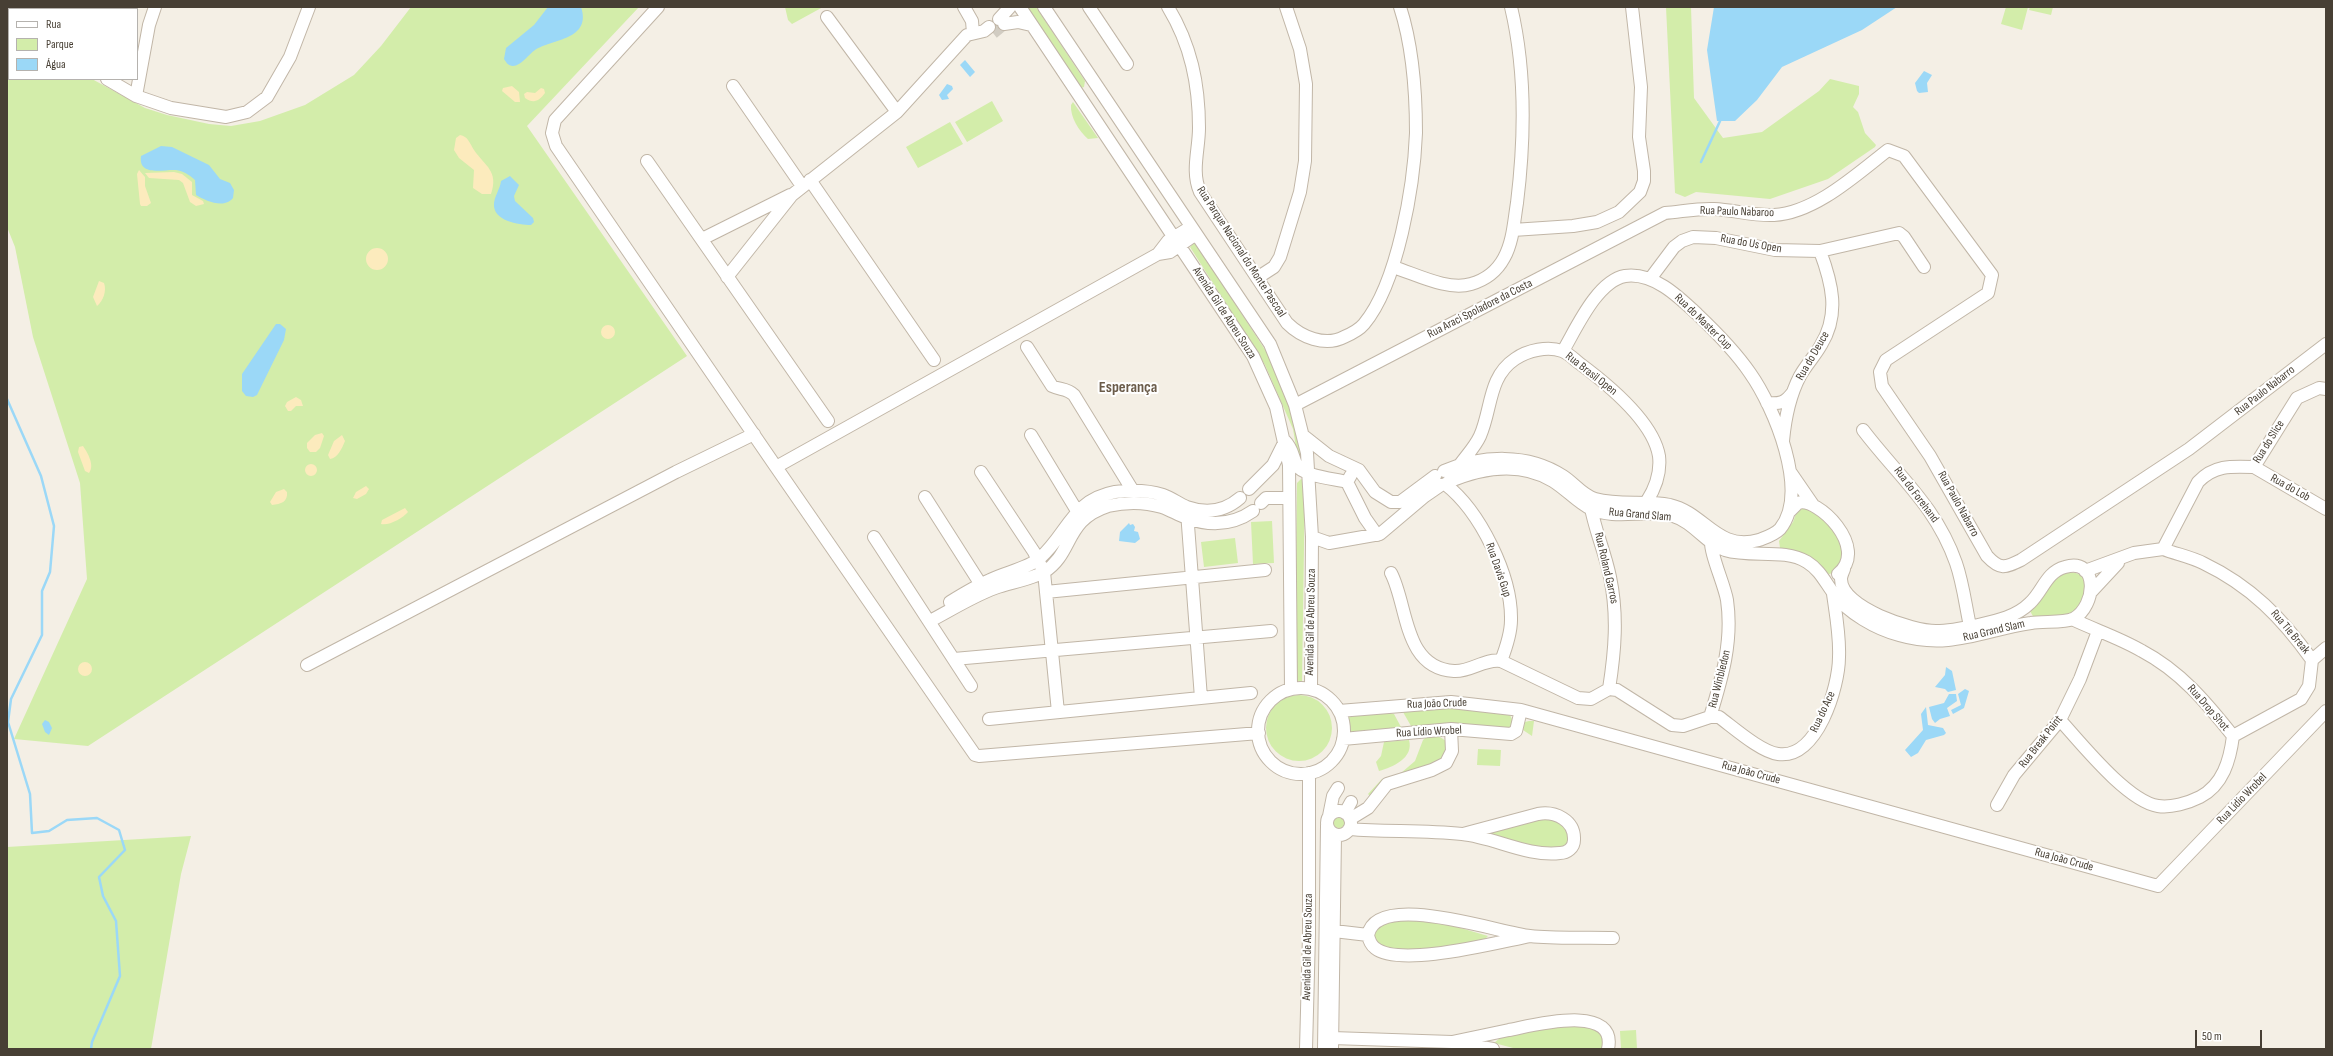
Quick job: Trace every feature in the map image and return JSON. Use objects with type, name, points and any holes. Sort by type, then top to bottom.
[{"type":"street","points":[[136,96],[149,25],[155,7]]},
{"type":"street","points":[[109,80],[136,96],[171,108],[226,117],[247,112],[267,97],[290,57],[309,7]]},
{"type":"street","points":[[658,7],[555,120],[552,133],[556,146],[970,751],[979,756],[1259,732]]},
{"type":"street","points":[[964,7],[972,21],[973,34]]},
{"type":"street","points":[[1010,7],[1001,21],[1018,22],[1031,25]]},
{"type":"street","name":"Avenida Gil de Abreu Souza","points":[[1020,7],[1253,356],[1276,407],[1285,441],[1289,464],[1291,689]]},
{"type":"street","points":[[1089,7],[1127,64]]},
{"type":"street","name":"Rua Parque Nacional do Monte Pascoal","points":[[1168,7],[1183,36],[1195,74],[1198,116],[1195,160],[1197,184],[1287,323],[1300,334],[1317,340],[1331,341],[1340,339],[1363,325],[1376,304],[1393,267]]},
{"type":"street","points":[[1257,278],[1274,267],[1280,257],[1300,192],[1305,161],[1306,84],[1300,49],[1286,7]]},
{"type":"street","points":[[1400,7],[1411,54],[1416,131],[1411,183],[1393,267],[1445,284],[1462,286],[1471,284],[1488,276],[1499,266],[1506,252],[1513,230],[1522,159],[1523,108],[1517,34],[1511,7]]},
{"type":"street","points":[[1513,230],[1573,226],[1597,222],[1619,212],[1640,192],[1644,176],[1639,137],[1641,87],[1632,7]]},
{"type":"street","name":"Avenida Gil de Abreu Souza","points":[[1050,9],[1193,231],[1270,344],[1295,405],[1304,437],[1309,474],[1312,537],[1311,689]]},
{"type":"street","points":[[827,17],[897,112]]},
{"type":"street","points":[[727,277],[792,195],[897,112],[965,37],[991,30]]},
{"type":"street","points":[[733,86],[806,183],[934,360]]},
{"type":"street","name":"Rua Paulo Nabaroo","points":[[1665,213],[1714,209],[1740,214],[1776,215],[1804,208],[1833,192],[1888,150]]},
{"type":"street","name":"Rua Paulo Nabarro","points":[[1888,150],[1904,156],[1992,275],[1988,293],[1886,360],[1880,372],[1882,386],[1930,456],[1987,556],[1996,565],[2008,567],[2021,560],[2189,449],[2326,344]]},
{"type":"street","points":[[647,161],[828,420]]},
{"type":"street","points":[[702,239],[792,195]]},
{"type":"street","name":"Rua Araci Spoladore da Costa","points":[[1295,405],[1665,213]]},
{"type":"street","points":[[776,467],[1158,254],[1170,252],[1177,242],[1193,231]]},
{"type":"street","name":"Rua do Us Open","points":[[1650,279],[1674,247],[1682,241],[1693,237],[1716,238],[1775,250],[1820,251],[1899,234],[1904,237],[1924,267]]},
{"type":"street","name":"Rua do Deuce","points":[[1783,442],[1793,391],[1800,375],[1821,346],[1831,323],[1832,288],[1820,251]]},
{"type":"street","name":"Rua do Master Cup","points":[[1563,351],[1592,303],[1604,288],[1625,276],[1650,279],[1681,299],[1729,346],[1751,374],[1767,404],[1783,442]]},
{"type":"street","points":[[1027,347],[1052,386],[1057,389],[1066,389],[1074,395],[1133,491]]},
{"type":"street","name":"Rua Brasil Open","points":[[1459,465],[1480,437],[1493,388],[1502,371],[1508,364],[1525,354],[1544,349],[1563,351],[1618,394],[1637,415],[1652,438],[1658,455],[1659,472],[1653,490],[1647,501]]},
{"type":"street","name":"Rua do Slice","points":[[2163,549],[2198,482],[2206,474],[2225,467],[2254,467],[2297,398],[2319,388],[2326,389]]},
{"type":"street","name":"Rua do Deuce","points":[[1767,404],[1779,404],[1784,402],[1793,391]]},
{"type":"street","name":"Rua do Forehand","points":[[1863,430],[1906,479],[1930,510],[1940,528],[1956,563],[1971,632]]},
{"type":"street","points":[[307,665],[669,475],[754,434]]},
{"type":"street","points":[[1031,435],[1077,511]]},
{"type":"street","points":[[1304,437],[1329,456],[1354,467],[1347,482]]},
{"type":"street","points":[[928,618],[1038,560],[1053,544],[1077,511],[1098,497],[1114,492],[1133,491],[1163,495],[1187,513],[1218,510],[1230,506],[1274,465],[1285,441],[1292,448],[1298,468],[1309,474],[1347,482]]},
{"type":"street","points":[[1783,442],[1792,486],[1790,511]]},
{"type":"street","name":"Rua Grand Slam","points":[[1312,537],[1329,543],[1377,535],[1459,465],[1495,459],[1533,463],[1558,473],[1590,503]]},
{"type":"street","name":"Rua Grand Slam","points":[[1354,467],[1362,472],[1375,492],[1395,503],[1443,480],[1471,472],[1484,470],[1521,470],[1554,482],[1606,512],[1674,517],[1711,537],[1740,542],[1751,542],[1771,536]]},
{"type":"street","name":"Rua do Lob","points":[[2254,467],[2326,509]]},
{"type":"street","name":"Rua Grand Slam","points":[[1788,469],[1813,505],[1845,536],[1848,550],[1841,579],[1843,587],[1861,605],[1886,620],[1928,630],[1971,632],[2007,618],[2027,606],[2036,597],[2048,577],[2056,570],[2067,566],[2074,566],[2085,571]]},
{"type":"street","points":[[981,472],[1038,560],[1044,572],[1058,712]]},
{"type":"street","name":"Rua Davis Gup","points":[[1443,480],[1458,494],[1480,525],[1489,542],[1504,580],[1511,620],[1510,636],[1501,661]]},
{"type":"street","points":[[1347,482],[1365,518],[1377,535]]},
{"type":"street","points":[[925,498],[983,588]]},
{"type":"street","points":[[983,588],[1044,572],[1064,548],[1081,520],[1108,507],[1121,504],[1149,504],[1187,513],[1210,523],[1230,522],[1257,507],[1266,498],[1289,498]]},
{"type":"street","name":"Rua Grand Slam","points":[[1590,503],[1605,501],[1647,501],[1681,509],[1692,515],[1711,537],[1726,550],[1801,559],[1816,569],[1824,578],[1833,594],[1851,610],[1881,629],[1900,636],[1934,641],[1971,632],[2072,619]]},
{"type":"street","points":[[1780,556],[1774,546],[1771,536],[1781,527],[1794,505],[1801,502],[1813,505]]},
{"type":"street","name":"Rua Roland Garros","points":[[1590,503],[1610,576],[1615,606],[1615,647],[1609,689]]},
{"type":"street","points":[[1187,513],[1200,698]]},
{"type":"street","points":[[874,537],[971,686]]},
{"type":"street","name":"Rua Winbledon","points":[[1609,689],[1617,690],[1672,725],[1683,726],[1710,717],[1725,666],[1729,629],[1725,588],[1711,537]]},
{"type":"street","points":[[2092,591],[2092,581],[2085,571],[2127,556],[2163,549]]},
{"type":"street","name":"Rua Tie Break","points":[[2163,549],[2203,563],[2255,594],[2274,612],[2312,660],[2311,681],[2304,695],[2233,736]]},
{"type":"street","points":[[2072,619],[2083,609],[2092,591],[2110,570],[2127,556]]},
{"type":"street","points":[[1824,578],[1834,576],[1844,569]]},
{"type":"street","points":[[1046,592],[1265,570]]},
{"type":"street","points":[[1391,573],[1397,585],[1404,617],[1412,640],[1428,660],[1446,670],[1457,671],[1470,669],[1492,661],[1501,661],[1578,698],[1591,699],[1609,689]]},
{"type":"street","name":"Rua do Ace","points":[[1710,717],[1719,717],[1770,752],[1787,755],[1804,747],[1817,729],[1831,698],[1838,673],[1839,639],[1833,594]]},
{"type":"street","points":[[2027,606],[2028,618],[2032,623]]},
{"type":"street","name":"Rua do Ace","points":[[1839,639],[1842,624],[1851,610]]},
{"type":"street","name":"Rua Drop Shot","points":[[2060,720],[2113,777],[2137,796],[2158,806],[2190,801],[2211,789],[2222,776],[2226,767],[2233,736],[2205,700],[2167,667],[2141,650],[2072,619]]},
{"type":"street","points":[[954,658],[1052,651],[1271,631]]},
{"type":"street","name":"Rua Break Point","points":[[1997,805],[2014,775],[2060,720],[2080,679],[2098,631]]},
{"type":"street","points":[[2312,660],[2326,648]]},
{"type":"street","points":[[1291,689],[1311,689],[1322,694],[1332,701],[1339,711],[1342,720],[1343,739],[1339,751],[1331,762],[1321,769],[1308,773],[1289,772],[1272,762],[1264,752],[1259,732],[1262,714],[1269,703],[1279,694],[1291,689]]},
{"type":"street","points":[[989,718],[1251,693]]},
{"type":"street","name":"Rua João Crude","points":[[1339,711],[1451,702],[1521,710],[2158,886]]},
{"type":"street","name":"Rua Lídio Wrobel","points":[[1343,739],[1451,729],[1511,734],[1516,731],[1521,710]]},
{"type":"street","name":"Rua Lídio Wrobel","points":[[2158,886],[2326,711]]},
{"type":"street","points":[[1328,820],[1328,829],[1335,835],[1343,834],[1349,816],[1368,808],[1387,784],[1432,770],[1446,763],[1452,752],[1451,729]]},
{"type":"street","name":"Avenida Gil de Abreu Souza","points":[[1306,1049],[1309,934],[1308,773]]},
{"type":"street","points":[[1324,1049],[1328,820],[1333,796],[1338,788]]},
{"type":"street","points":[[1328,820],[1339,811],[1349,816],[1463,834],[1482,834],[1538,814],[1550,813],[1560,816],[1567,822],[1574,840],[1573,845],[1566,852],[1555,853],[1501,844],[1482,834]]},
{"type":"street","points":[[1335,835],[1332,1044],[1452,1042],[1560,1021],[1590,1022],[1606,1031],[1609,1038],[1608,1049]]},
{"type":"street","points":[[1530,936],[1423,956],[1382,951],[1372,944],[1368,935],[1372,924],[1380,918],[1411,913],[1530,936],[1613,938]]},
{"type":"street","points":[[1488,944],[1489,928]]},
{"type":"street","points":[[1334,931],[1368,935]]},
{"type":"street","points":[[1452,1042],[1493,1049],[1493,1034]]},
{"type":"green space","points":[[7,7],[11,8],[8,8],[8,80],[94,80],[145,108],[167,115],[209,124],[231,126],[260,121],[305,105],[354,75],[381,46],[411,7],[639,7],[527,126],[687,356],[88,746],[14,739],[87,579],[80,483],[33,337],[15,247],[7,227]]},
{"type":"green space","points":[[785,7],[823,7],[792,24],[788,20]]},
{"type":"green space","points":[[1026,7],[1036,7],[1085,81],[1084,87],[1081,88]]},
{"type":"green space","points":[[1666,7],[1691,7],[1694,98],[1723,138],[1762,132],[1819,91],[1830,79],[1859,86],[1859,94],[1853,107],[1858,112],[1865,133],[1876,145],[1875,147],[1828,179],[1770,199],[1696,192],[1685,197],[1675,193]]},
{"type":"green space","points":[[2006,7],[2028,7],[2022,30],[2001,24]]},
{"type":"green space","points":[[2030,7],[2053,7],[2051,15],[2029,10]]},
{"type":"green space","points":[[992,101],[1003,121],[967,142],[955,122]]},
{"type":"green space","points":[[1073,102],[1098,138],[1088,139],[1078,128],[1071,110],[1071,105]]},
{"type":"green space","points":[[950,122],[963,144],[918,168],[906,147]]},
{"type":"green space","points":[[1195,242],[1271,359],[1293,411],[1304,463],[1299,465],[1293,429],[1265,365],[1190,247]]},
{"type":"green space","points":[[1301,479],[1305,481],[1302,682],[1296,681],[1295,673],[1297,483]]},
{"type":"green space","points":[[1803,507],[1818,515],[1838,531],[1845,559],[1833,573],[1829,574],[1780,548],[1779,541],[1793,522],[1798,508]]},
{"type":"green space","points":[[1272,521],[1274,563],[1253,564],[1251,522]]},
{"type":"green space","points":[[1235,538],[1238,563],[1204,567],[1201,542]]},
{"type":"green space","points":[[2062,572],[2074,573],[2082,576],[2086,580],[2087,586],[2085,594],[2077,610],[2072,618],[2034,618],[2030,611],[2050,583]]},
{"type":"green space","points":[[1292,695],[1306,695],[1318,700],[1327,709],[1332,721],[1330,741],[1323,752],[1306,761],[1292,761],[1280,756],[1271,747],[1266,735],[1266,721],[1271,709],[1280,700]]},
{"type":"green space","points":[[1442,708],[1504,713],[1510,715],[1513,721],[1511,727],[1503,729],[1465,724],[1411,726],[1403,712]]},
{"type":"green space","points":[[1394,714],[1401,727],[1351,732],[1348,716]]},
{"type":"green space","points":[[1534,721],[1532,736],[1523,730],[1525,722]]},
{"type":"green space","points":[[1426,737],[1440,737],[1446,741],[1448,750],[1442,760],[1372,798],[1368,794],[1382,779],[1401,773],[1415,761],[1423,740]]},
{"type":"green space","points":[[1409,740],[1410,746],[1405,757],[1396,764],[1379,771],[1376,762],[1381,756],[1384,742]]},
{"type":"green space","points":[[1478,749],[1501,750],[1500,766],[1477,765]]},
{"type":"green space","points":[[1339,814],[1344,816],[1346,821],[1344,826],[1339,828],[1334,826],[1332,821],[1334,816]]},
{"type":"green space","points":[[1547,816],[1563,821],[1570,842],[1560,850],[1519,845],[1488,837],[1486,832],[1522,825]]},
{"type":"green space","points":[[191,836],[181,874],[151,1049],[7,1049],[7,847]]},
{"type":"green space","points":[[1404,918],[1447,924],[1488,936],[1485,939],[1442,948],[1424,950],[1407,951],[1392,949],[1380,944],[1373,935],[1378,925]]},
{"type":"green space","points":[[1551,1026],[1594,1027],[1602,1032],[1603,1049],[1517,1049],[1494,1043],[1500,1038]]},
{"type":"green space","points":[[1636,1030],[1637,1049],[1621,1049],[1620,1031]]},
{"type":"sand","points":[[512,86],[519,92],[520,102],[515,102],[502,91],[503,88]]},
{"type":"sand","points":[[541,88],[544,89],[545,93],[538,100],[531,101],[525,98],[524,94],[527,92],[535,93]]},
{"type":"sand","points":[[460,135],[467,139],[490,169],[493,180],[491,194],[482,194],[473,188],[474,170],[459,158],[454,150],[456,138]]},
{"type":"sand","points":[[139,170],[145,177],[145,186],[151,203],[147,206],[141,206],[140,204],[137,174]]},
{"type":"sand","points":[[174,172],[182,174],[192,182],[192,195],[203,201],[204,204],[196,206],[190,202],[183,183],[179,180],[149,178],[145,173]]},
{"type":"sand","points":[[377,248],[385,251],[388,259],[385,267],[377,270],[369,267],[366,259],[369,251]]},
{"type":"sand","points":[[99,281],[104,283],[105,292],[103,299],[97,306],[93,297]]},
{"type":"sand","points":[[608,325],[613,327],[615,332],[613,337],[608,339],[603,337],[601,332],[603,327]]},
{"type":"sand","points":[[296,397],[301,400],[303,406],[296,406],[291,411],[288,411],[285,406],[287,402]]},
{"type":"sand","points":[[322,433],[324,436],[320,448],[316,452],[310,452],[307,448],[307,443],[315,435]]},
{"type":"sand","points":[[342,435],[345,441],[343,447],[335,457],[330,459],[328,455],[334,441]]},
{"type":"sand","points":[[83,446],[91,463],[91,470],[89,473],[85,471],[78,452],[79,447]]},
{"type":"sand","points":[[309,464],[313,464],[317,470],[313,476],[309,476],[305,472],[305,468]]},
{"type":"sand","points":[[366,486],[369,489],[366,494],[357,499],[353,498],[356,492]]},
{"type":"sand","points":[[284,489],[287,492],[285,500],[281,503],[272,505],[270,502],[276,492]]},
{"type":"sand","points":[[405,508],[408,512],[403,517],[392,523],[381,524],[382,520]]},
{"type":"sand","points":[[85,662],[90,664],[92,669],[90,674],[85,676],[80,674],[78,669],[80,664]]},
{"type":"water","points":[[548,7],[581,7],[583,18],[581,26],[576,32],[568,37],[535,50],[519,64],[513,66],[508,65],[504,59],[506,48],[534,25]]},
{"type":"water","points":[[1714,7],[1897,7],[1862,30],[1782,67],[1757,100],[1735,121],[1717,121],[1707,50]]},
{"type":"water","points":[[965,60],[975,72],[970,77],[960,65]]},
{"type":"water","points":[[1924,71],[1932,75],[1927,83],[1928,92],[1919,93],[1915,83]]},
{"type":"water","points":[[947,84],[952,86],[953,89],[947,95],[949,99],[942,100],[939,95]]},
{"type":"water","points":[[161,146],[172,147],[209,165],[220,179],[230,183],[234,190],[233,198],[225,203],[215,203],[205,200],[196,195],[195,180],[191,176],[176,170],[153,170],[144,167],[141,163],[141,156]]},
{"type":"water","points":[[510,176],[519,185],[514,196],[515,201],[533,218],[534,222],[531,225],[513,223],[497,214],[494,203],[501,181]]},
{"type":"water","points":[[276,324],[280,324],[286,329],[284,340],[257,395],[253,397],[246,396],[242,391],[242,374]]},
{"type":"water","points":[[1129,523],[1130,525],[1133,524],[1135,527],[1134,531],[1138,532],[1140,539],[1135,543],[1119,541],[1120,532]]},
{"type":"water","points":[[1946,667],[1952,671],[1956,690],[1948,692],[1945,689],[1935,687],[1945,675]]},
{"type":"water","points":[[1965,689],[1969,691],[1964,708],[1953,714],[1951,710],[1961,705],[1958,694]]},
{"type":"water","points":[[1949,694],[1956,694],[1957,701],[1947,708],[1950,716],[1940,719],[1935,723],[1932,719],[1929,707],[1944,703]]},
{"type":"water","points":[[1926,707],[1928,725],[1943,728],[1946,733],[1944,735],[1926,740],[1918,753],[1911,757],[1905,750],[1923,730],[1921,714]]},
{"type":"water","points":[[45,720],[49,722],[52,728],[49,735],[45,732],[42,724]]},
{"type":"waterway","points":[[1701,162],[1721,119]]},
{"type":"waterway","points":[[7,399],[41,476],[54,526],[50,572],[42,591],[42,635],[11,699],[8,722],[30,794],[32,833],[49,831],[67,820],[97,818],[119,830],[125,850],[99,877],[103,896],[116,921],[120,976],[92,1042],[91,1049]]},
{"type":"tunnel","points":[[993,33],[1004,24]]},
{"type":"district","name":"Esperança","points":[[1128,388]]}]
